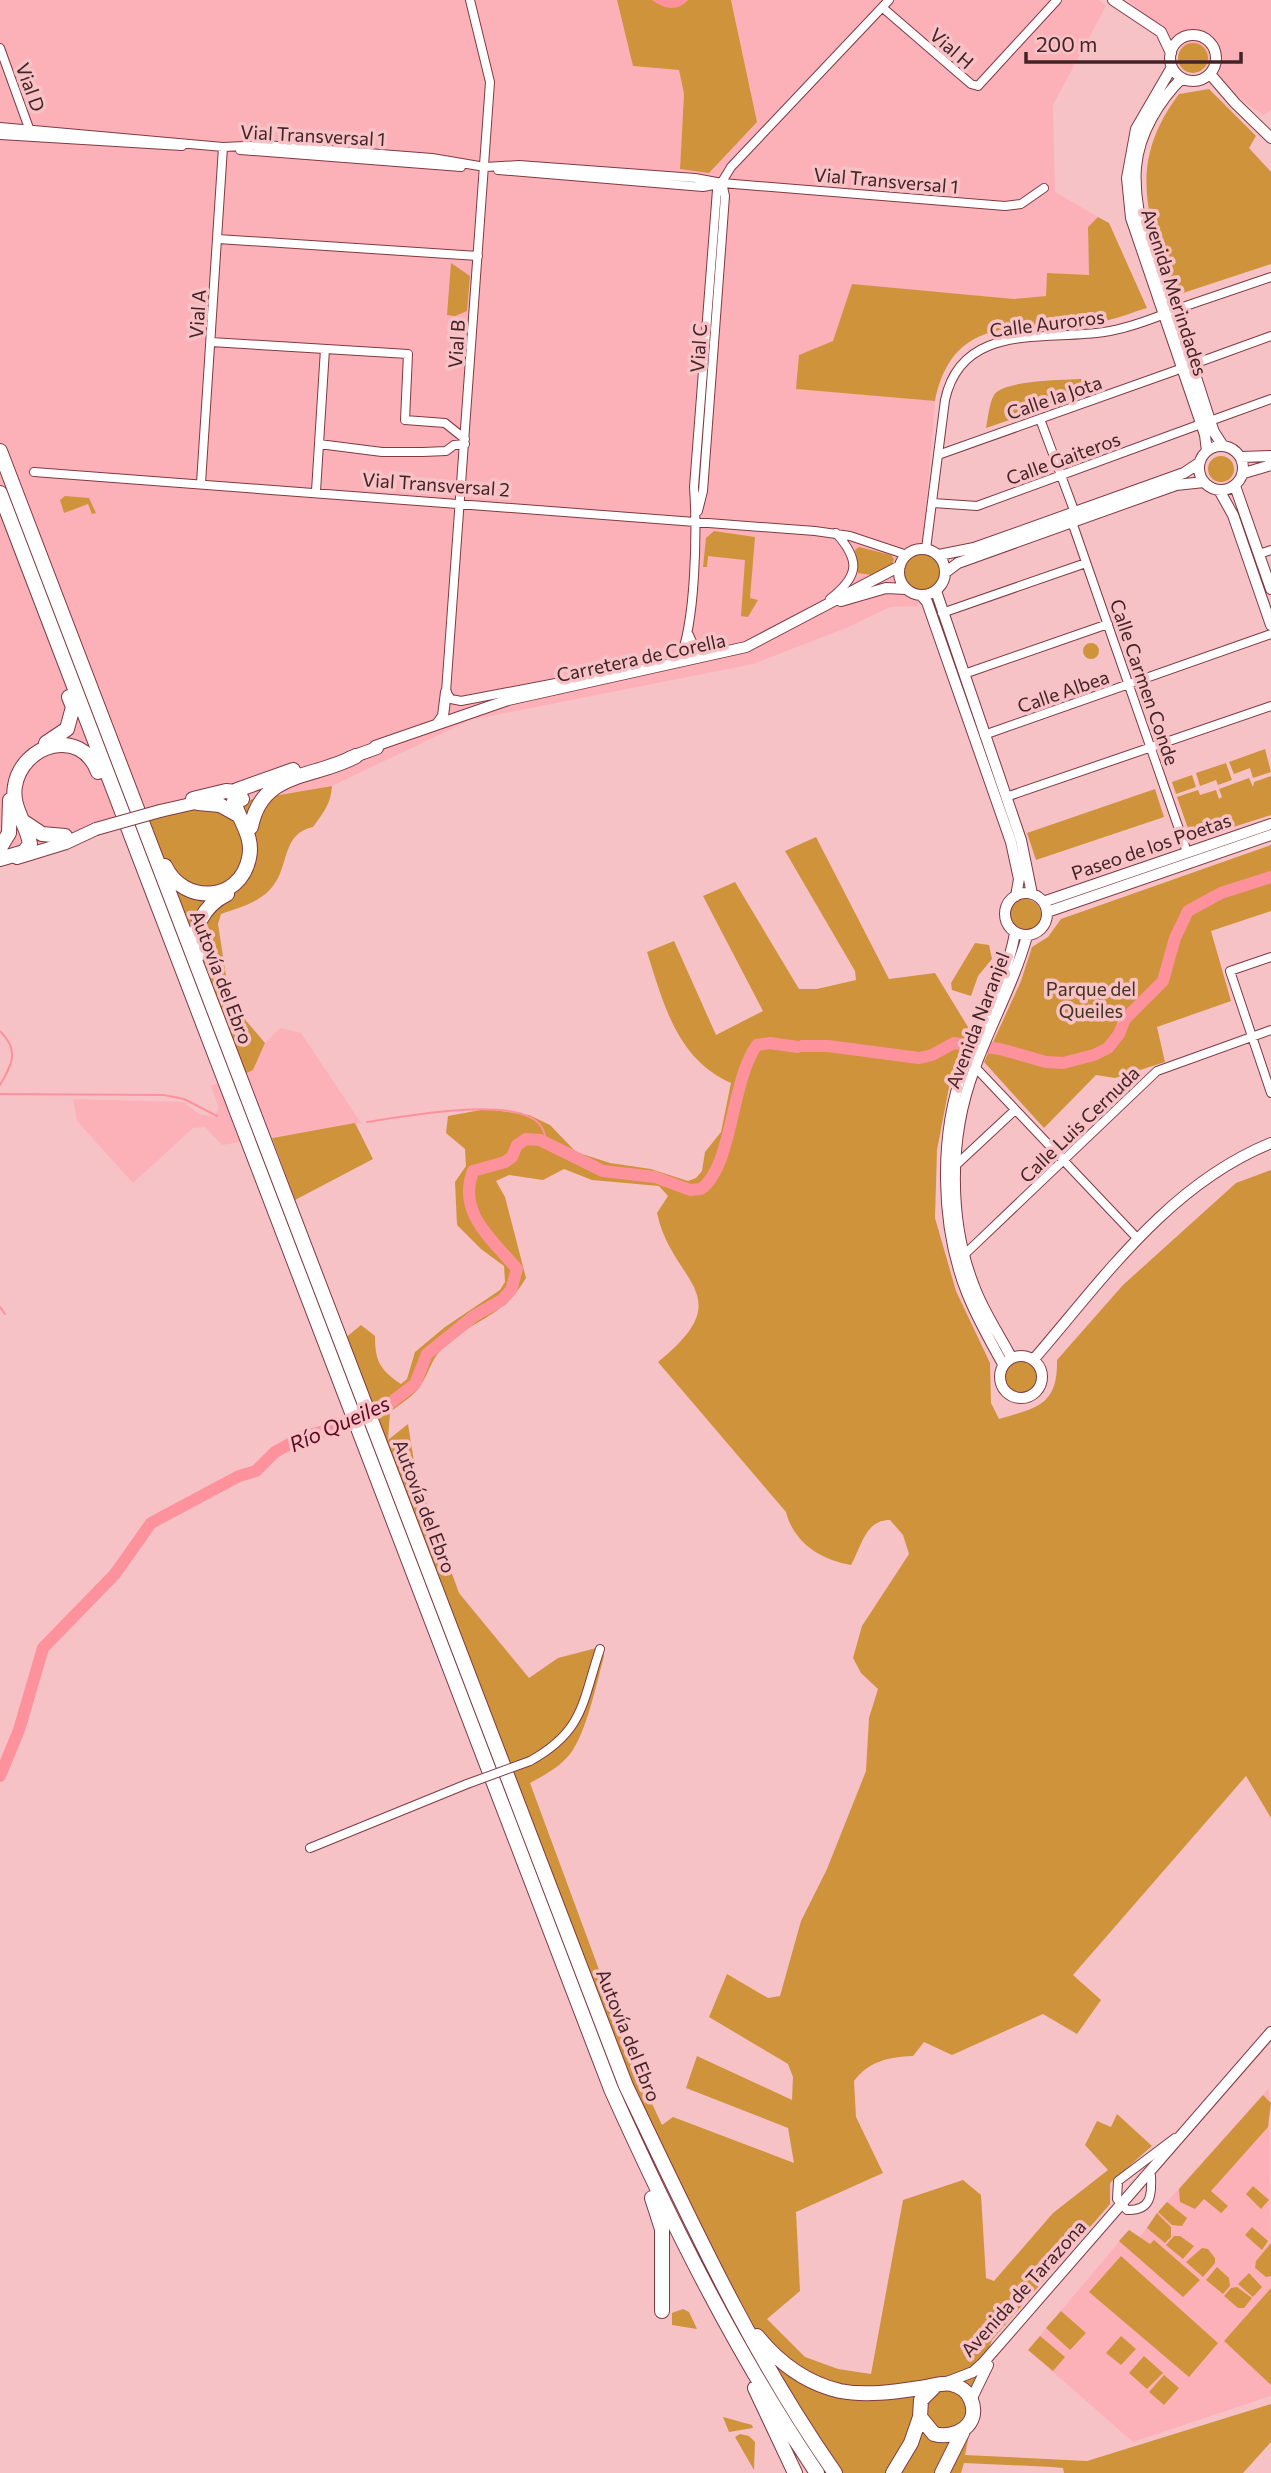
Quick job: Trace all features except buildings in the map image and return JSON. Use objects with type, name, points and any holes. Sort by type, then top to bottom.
[{"type":"highway","name":"Autovía del Ebro","points":[[0,451],[264,1140],[352,1390]]},
{"type":"highway","name":"Autovía del Ebro","points":[[0,493],[191,992],[352,1390],[626,2086],[719,2281],[773,2377],[835,2473]]},
{"type":"highway","points":[[0,515],[73,707],[67,729],[21,759],[12,775],[9,833],[0,848]]},
{"type":"highway","points":[[92,694],[116,738],[163,860],[176,883],[189,892],[208,895],[226,889],[238,880],[247,866],[250,839],[234,801],[237,792],[241,786],[293,770]]},
{"type":"highway","points":[[0,859],[24,852],[29,847],[24,822],[15,802],[15,787],[27,761],[58,745],[73,745],[85,751],[94,762],[158,923],[191,992]]},
{"type":"highway","points":[[251,827],[259,802],[274,786],[340,765],[356,756]]},
{"type":"highway","points":[[189,801],[226,791],[237,792]]},
{"type":"highway","points":[[237,792],[251,827],[255,848],[253,866],[238,886],[204,911],[196,946],[257,1105],[264,1140]]},
{"type":"highway","points":[[189,801],[220,805],[238,815]]},
{"type":"highway","points":[[24,822],[42,834],[65,836]]},
{"type":"highway","name":"Autovía del Ebro","points":[[374,1447],[611,2089],[661,2199],[708,2291],[757,2378],[817,2473]]},
{"type":"highway","points":[[611,2089],[662,2229],[662,2311]]},
{"type":"highway","points":[[661,2155],[757,2335],[771,2353],[793,2372],[815,2384],[841,2391],[872,2393],[939,2385],[962,2388],[971,2400],[973,2414],[942,2473]]},
{"type":"highway","points":[[708,2291],[723,2332],[806,2473]]},
{"type":"highway","points":[[895,2470],[911,2443],[920,2417],[921,2400],[939,2385]]},
{"type":"highway","points":[[755,2387],[795,2473]]},
{"type":"highway","points":[[920,2417],[927,2429],[943,2437]]},
{"type":"highway","points":[[895,2470],[921,2446],[963,2431]]},
{"type":"main road","points":[[1113,0],[1161,32],[1171,52],[1172,67],[1182,78],[1198,80],[1210,74],[1216,59],[1212,44],[1199,35],[1184,36],[1158,25],[1120,0]]},
{"type":"main road","points":[[1171,52],[1184,36]]},
{"type":"main road","name":"Avenida Merindades","points":[[1172,67],[1136,129],[1127,178],[1131,218],[1205,423],[1207,450]]},
{"type":"main road","points":[[1210,74],[1271,138]]},
{"type":"main road","name":"Avenida Merindades","points":[[1166,313],[1139,205],[1136,166],[1144,133],[1166,94],[1182,78]]},
{"type":"main road","name":"Avenida Merindades","points":[[1205,423],[1223,446]]},
{"type":"main road","points":[[921,596],[936,592],[942,585],[946,572],[958,564],[1184,473],[1199,463],[1207,450],[1223,446],[1241,457],[1271,456]]},
{"type":"main road","points":[[1241,457],[1244,472]]},
{"type":"main road","points":[[1199,463],[1204,482]]},
{"type":"main road","points":[[1219,490],[1235,486],[1244,472],[1271,465]]},
{"type":"main road","points":[[1016,896],[1019,879],[1011,842],[927,602],[906,589],[900,580],[900,566],[906,555],[926,549],[939,555],[974,548],[1183,482],[1204,482],[1219,490],[1233,515],[1271,625]]},
{"type":"main road","points":[[1235,486],[1271,589]]},
{"type":"main road","points":[[939,555],[946,572]]},
{"type":"main road","name":"Carretera de Corella","points":[[376,747],[488,705],[746,647],[826,602],[873,582],[900,566]]},
{"type":"main road","name":"Carretera de Corella","points":[[376,747],[520,702],[754,650],[842,601],[886,588],[906,589]]},
{"type":"main road","points":[[936,592],[1021,840],[1032,894],[1045,907],[1044,925],[1027,936],[1015,933],[1004,916],[1009,901],[1016,896],[1032,894]]},
{"type":"main road","points":[[488,705],[557,682]]},
{"type":"main road","points":[[446,692],[454,710],[466,713]]},
{"type":"main road","points":[[438,723],[443,716],[446,692]]},
{"type":"main road","points":[[237,792],[356,756],[376,747]]},
{"type":"main road","points":[[29,847],[160,811],[272,774],[376,747]]},
{"type":"main road","name":"Paseo de los Poetas","points":[[1045,907],[1187,852],[1271,824]]},
{"type":"main road","points":[[0,859],[66,843],[96,829]]},
{"type":"main road","name":"Paseo de los Poetas","points":[[1045,907],[1271,835]]},
{"type":"main road","name":"Avenida Naranjel","points":[[1007,1361],[966,1291],[955,1250],[948,1206],[947,1156],[969,1068],[1011,957],[1015,933]]},
{"type":"main road","name":"Avenida Naranjel","points":[[984,1031],[1019,965],[1027,936]]},
{"type":"main road","name":"Avenida Naranjel","points":[[969,1068],[956,1165],[957,1206],[965,1254],[974,1286],[1007,1361]]},
{"type":"main road","points":[[1037,1362],[1114,1270],[1170,1212],[1205,1184],[1271,1145]]},
{"type":"main road","points":[[1037,1362],[1137,1238],[1203,1181],[1271,1145]]},
{"type":"main road","points":[[1027,1356],[1037,1362],[1043,1378],[1040,1387],[1025,1398],[1006,1393],[1000,1384],[999,1374],[1007,1361],[1027,1356]]},
{"type":"main road","name":"Avenida de Tarazona","points":[[971,2400],[986,2367],[1271,2032]]},
{"type":"main road","name":"Avenida de Tarazona","points":[[939,2385],[973,2372],[983,2363],[1271,2040]]},
{"type":"street","name":"Vial B","points":[[446,692],[490,82],[470,0]]},
{"type":"street","points":[[722,183],[732,167],[889,0]]},
{"type":"street","name":"Vial H","points":[[883,8],[971,84],[978,86],[1056,0]]},
{"type":"street","name":"Vial D","points":[[0,48],[31,133]]},
{"type":"street","name":"Vial Transversal 1","points":[[0,127],[31,133],[223,147],[265,145],[432,158],[485,167],[532,166],[700,178],[722,183],[1005,206],[1021,204],[1044,188]]},
{"type":"street","name":"Vial Transversal 1","points":[[0,135],[31,133]]},
{"type":"street","name":"Vial A","points":[[201,483],[223,147]]},
{"type":"street","name":"Vial C","points":[[679,661],[688,632],[696,517],[703,491],[725,196],[722,183]]},
{"type":"street","points":[[218,239],[478,256]]},
{"type":"street","name":"Calle Auroros","points":[[926,549],[948,387],[958,368],[982,348],[1000,341],[1106,332],[1271,277]]},
{"type":"street","name":"Calle la Jota","points":[[938,455],[1271,335]]},
{"type":"street","points":[[211,342],[408,354],[405,420],[445,423],[465,442]]},
{"type":"street","points":[[316,491],[325,349]]},
{"type":"street","name":"Calle Gaiteros","points":[[933,503],[971,508],[1271,399]]},
{"type":"street","name":"Calle Carmen Conde","points":[[1040,419],[1061,475],[1086,563],[1187,852]]},
{"type":"street","name":"Vial Transversal 2","points":[[319,444],[382,452],[423,452],[446,451],[465,442]]},
{"type":"street","name":"Vial Transversal 2","points":[[34,472],[696,517],[836,533],[893,548],[906,555]]},
{"type":"street","points":[[826,602],[849,583],[853,570],[848,549],[836,533]]},
{"type":"street","points":[[1259,554],[1271,550]]},
{"type":"street","points":[[942,614],[1086,563]]},
{"type":"street","points":[[964,674],[1108,624]]},
{"type":"street","points":[[688,632],[696,652],[702,657]]},
{"type":"street","name":"Calle Albea","points":[[984,735],[1271,634]]},
{"type":"street","name":"Carretera de Corella","points":[[446,692],[451,699],[461,701],[631,671]]},
{"type":"street","points":[[1006,797],[1271,706]]},
{"type":"street","points":[[1271,957],[1230,971],[1271,1093]]},
{"type":"street","name":"Calle Luis Cernuda","points":[[965,1254],[1157,1071],[1271,1030]]},
{"type":"street","points":[[969,1068],[1015,1110],[1137,1238]]},
{"type":"street","points":[[956,1165],[1015,1110]]},
{"type":"street","points":[[310,1848],[530,1760],[566,1736],[576,1721],[600,1649]]},
{"type":"street","name":"Avenida de Tarazona","points":[[1151,2176],[1152,2191],[1147,2204],[1134,2211],[1122,2206],[1116,2189],[1118,2180],[1186,2130]]},
{"type":"shaded area","points":[[0,0],[617,0],[633,66],[679,70],[684,94],[680,169],[757,122],[731,0],[1099,0],[1106,6],[1053,105],[1055,192],[1098,217],[1088,227],[1089,275],[1048,273],[1046,296],[1014,299],[941,292],[833,342],[797,389],[935,401],[918,606],[890,607],[846,628],[753,664],[470,720],[332,786],[153,814],[0,862]]},
{"type":"shaded area","points":[[652,0],[688,0],[670,8]]},
{"type":"shaded area","points":[[1128,0],[1271,0],[1271,110],[1263,115],[1246,103]]},
{"type":"shaded area","points":[[280,1028],[301,1033],[361,1123],[222,1145],[205,1127],[193,1128],[133,1183],[77,1121],[73,1099],[183,1102],[199,1114],[214,1117],[219,1108],[211,1086],[253,1070],[265,1043]]},
{"type":"shaded area","points":[[1269,2088],[1271,2288],[1224,2341],[1271,2385],[1271,2396],[1133,2442],[1028,2350],[1129,2230],[1140,2237],[1157,2213]]},
{"type":"green space","points":[[617,0],[731,0],[757,122],[709,173],[680,169],[684,94],[679,70],[633,66]]},
{"type":"green space","points":[[1193,43],[1204,47],[1208,58],[1204,69],[1193,73],[1182,69],[1178,58],[1182,47]]},
{"type":"green space","points":[[1209,89],[1256,136],[1249,148],[1271,172],[1271,264],[1174,296],[1150,217],[1147,169],[1152,145],[1162,120],[1179,94]]},
{"type":"green space","points":[[1098,217],[1109,223],[1147,308],[1105,321],[1001,330],[979,337],[960,350],[945,370],[935,401],[796,389],[799,355],[833,341],[852,284],[1014,299],[1046,296],[1047,273],[1089,275],[1088,227]]},
{"type":"green space","points":[[451,263],[470,276],[467,311],[455,316],[447,315]]},
{"type":"green space","points":[[1082,379],[1087,393],[986,428],[992,399],[1000,390],[1035,382]]},
{"type":"green space","points":[[1221,456],[1230,460],[1234,469],[1230,478],[1221,482],[1212,478],[1208,469],[1212,460]]},
{"type":"green space","points":[[65,496],[89,498],[96,513],[92,514],[88,504],[64,513],[60,500]]},
{"type":"green space","points":[[714,531],[755,537],[750,598],[758,600],[748,617],[741,616],[745,560],[708,556],[707,567],[703,567],[706,538]]},
{"type":"green space","points":[[859,547],[891,555],[894,559],[892,566],[871,575],[858,573],[855,550]]},
{"type":"green space","points":[[922,554],[935,559],[940,572],[935,585],[922,590],[909,585],[904,572],[909,559]]},
{"type":"green space","points":[[1091,643],[1097,645],[1097,657],[1091,659],[1085,657],[1083,651],[1085,645]]},
{"type":"green space","points":[[1265,749],[1271,772],[1253,778],[1250,768],[1234,774],[1229,762]]},
{"type":"green space","points":[[1226,763],[1232,780],[1218,785],[1216,780],[1200,786],[1196,773]]},
{"type":"green space","points":[[1192,775],[1196,787],[1176,794],[1172,782]]},
{"type":"green space","points":[[1271,776],[1271,815],[1192,840],[1177,797],[1198,790],[1200,795],[1216,790],[1219,799],[1222,797],[1219,789],[1249,778],[1253,787],[1254,782]]},
{"type":"green space","points":[[332,786],[323,813],[313,827],[303,830],[291,843],[278,878],[268,892],[242,907],[221,914],[218,924],[230,1002],[265,1043],[253,1070],[234,1079],[131,820]]},
{"type":"green space","points":[[1155,789],[1164,817],[1036,860],[1027,833]]},
{"type":"green space","points":[[816,837],[889,979],[935,973],[968,1027],[950,1082],[937,1150],[935,1218],[956,1291],[990,1363],[991,1403],[999,1419],[1043,1402],[1054,1387],[1057,1360],[1123,1285],[1236,1183],[1271,1170],[1271,1818],[1246,1776],[1073,1975],[1101,2000],[1077,2034],[1043,2014],[952,2055],[924,2042],[913,2056],[880,2061],[860,2074],[854,2081],[856,2117],[883,2173],[796,2212],[800,2291],[767,2319],[805,2357],[838,2369],[871,2374],[903,2200],[963,2180],[981,2195],[986,2278],[994,2281],[1053,2213],[1108,2170],[1085,2145],[1097,2121],[1111,2127],[1117,2114],[1152,2146],[1110,2183],[1110,2204],[992,2340],[983,2365],[965,2455],[1087,2461],[1271,2404],[1271,2442],[1243,2473],[1064,2473],[1063,2468],[964,2463],[961,2473],[827,2473],[746,2347],[641,2135],[540,1886],[373,1447],[347,1392],[361,1387],[344,1339],[361,1325],[375,1336],[380,1364],[401,1384],[407,1379],[415,1352],[445,1327],[500,1290],[505,1282],[504,1266],[481,1249],[457,1225],[455,1182],[466,1166],[465,1149],[446,1133],[448,1116],[486,1109],[529,1115],[550,1125],[576,1152],[610,1163],[651,1169],[688,1181],[696,1178],[702,1171],[705,1152],[721,1132],[731,1083],[697,1060],[685,1045],[667,1010],[647,952],[674,941],[716,1035],[763,1011],[703,896],[735,882],[799,989],[817,989],[856,980],[855,971],[785,851]],"holes":[[[564,1169],[592,1180],[659,1186],[668,1196],[657,1213],[665,1237],[695,1289],[699,1304],[695,1320],[683,1339],[658,1362],[786,1512],[795,1533],[819,1554],[851,1565],[870,1529],[875,1524],[890,1520],[903,1535],[909,1554],[862,1626],[853,1658],[861,1673],[878,1689],[869,1718],[866,1771],[827,1869],[801,1921],[780,1996],[768,1998],[727,1974],[709,2017],[788,2064],[793,2077],[792,2100],[697,2056],[686,2088],[788,2128],[794,2163],[673,2117],[662,2125],[635,2067],[530,1783],[561,1763],[576,1745],[604,1656],[600,1647],[558,1658],[529,1678],[459,1593],[416,1474],[408,1424],[388,1440],[390,1412],[419,1388],[442,1349],[509,1301],[526,1278],[505,1197],[496,1181],[509,1175],[543,1180]]]},
{"type":"green space","name":"Parque del Queiles","points":[[1271,845],[1271,911],[1211,931],[1231,1001],[1157,1027],[1165,1062],[1115,1078],[1096,1075],[1044,1128],[984,1062],[1021,981],[1032,947],[1048,937],[1061,919]]},
{"type":"green space","points":[[1025,899],[1037,903],[1041,915],[1037,927],[1025,931],[1013,927],[1009,915],[1013,903]]},
{"type":"green space","points":[[975,943],[989,945],[992,959],[978,976],[971,996],[952,990],[951,983]]},
{"type":"green space","points":[[355,1123],[373,1159],[295,1200],[272,1138]]},
{"type":"green space","points":[[1021,1361],[1032,1366],[1037,1377],[1032,1388],[1021,1393],[1010,1388],[1005,1377],[1010,1366]]},
{"type":"green space","points":[[1263,2095],[1271,2103],[1268,2127],[1211,2191],[1228,2206],[1221,2213],[1204,2199],[1195,2209],[1180,2202],[1179,2189]]},
{"type":"green space","points":[[1253,2186],[1269,2200],[1261,2209],[1246,2194]]},
{"type":"green space","points":[[1167,2202],[1187,2218],[1182,2226],[1172,2225],[1158,2212]]},
{"type":"green space","points":[[1157,2213],[1171,2227],[1171,2237],[1165,2243],[1147,2228]]},
{"type":"green space","points":[[1252,2227],[1268,2241],[1262,2250],[1245,2235]]},
{"type":"green space","points":[[1129,2230],[1150,2244],[1154,2240],[1200,2280],[1183,2297],[1119,2241]]},
{"type":"green space","points":[[1174,2236],[1180,2236],[1194,2246],[1183,2259],[1166,2245]]},
{"type":"green space","points":[[1271,2243],[1271,2276],[1266,2277],[1255,2268],[1256,2261]]},
{"type":"green space","points":[[1202,2248],[1208,2249],[1215,2258],[1215,2263],[1203,2277],[1186,2262]]},
{"type":"green space","points":[[1121,2256],[1218,2343],[1189,2377],[1089,2292]]},
{"type":"green space","points":[[1217,2267],[1229,2278],[1230,2286],[1223,2294],[1206,2280]]},
{"type":"green space","points":[[1249,2273],[1262,2287],[1253,2297],[1238,2284]]},
{"type":"green space","points":[[1237,2287],[1252,2298],[1244,2308],[1238,2308],[1224,2296],[1231,2288]]},
{"type":"green space","points":[[1271,2288],[1271,2385],[1224,2341]]},
{"type":"green space","points":[[683,2309],[689,2312],[697,2329],[672,2325],[672,2313]]},
{"type":"green space","points":[[1061,2311],[1086,2333],[1070,2350],[1046,2328]]},
{"type":"green space","points":[[1040,2336],[1065,2357],[1053,2371],[1028,2350]]},
{"type":"green space","points":[[1121,2336],[1136,2349],[1121,2365],[1106,2353]]},
{"type":"green space","points":[[1144,2356],[1163,2373],[1147,2389],[1129,2373]]},
{"type":"green space","points":[[1164,2375],[1179,2388],[1164,2405],[1149,2392]]},
{"type":"green space","points":[[723,2417],[752,2425],[753,2428],[729,2432]]},
{"type":"green space","points":[[740,2434],[749,2436],[755,2442],[754,2470],[735,2437]]},
{"type":"waterway","name":"Río Queiles","points":[[802,1046],[828,1046],[919,1058],[932,1055],[954,1043],[1000,1049],[1046,1062],[1063,1063],[1094,1055],[1108,1048],[1119,1034],[1125,1019],[1163,981],[1175,938],[1188,911],[1221,893],[1271,877]]},
{"type":"waterway","points":[[0,1031],[12,1051],[11,1064],[0,1085]]},
{"type":"waterway","name":"Río Queiles","points":[[0,1776],[19,1730],[43,1648],[115,1574],[151,1523],[239,1476],[256,1471],[275,1452],[304,1436],[333,1429],[389,1404],[415,1384],[427,1354],[474,1316],[502,1300],[511,1290],[517,1269],[488,1236],[473,1213],[469,1186],[473,1171],[505,1162],[512,1157],[517,1145],[526,1139],[540,1140],[603,1171],[655,1177],[690,1190],[701,1189],[712,1178],[720,1162],[748,1060],[757,1045],[770,1043],[798,1047]]},
{"type":"waterway","points":[[0,1094],[164,1095],[184,1099],[217,1116]]},
{"type":"waterway","points":[[367,1122],[459,1110],[509,1111],[529,1116],[541,1126],[547,1142]]},
{"type":"waterway","points":[[0,1307],[5,1314]]}]
